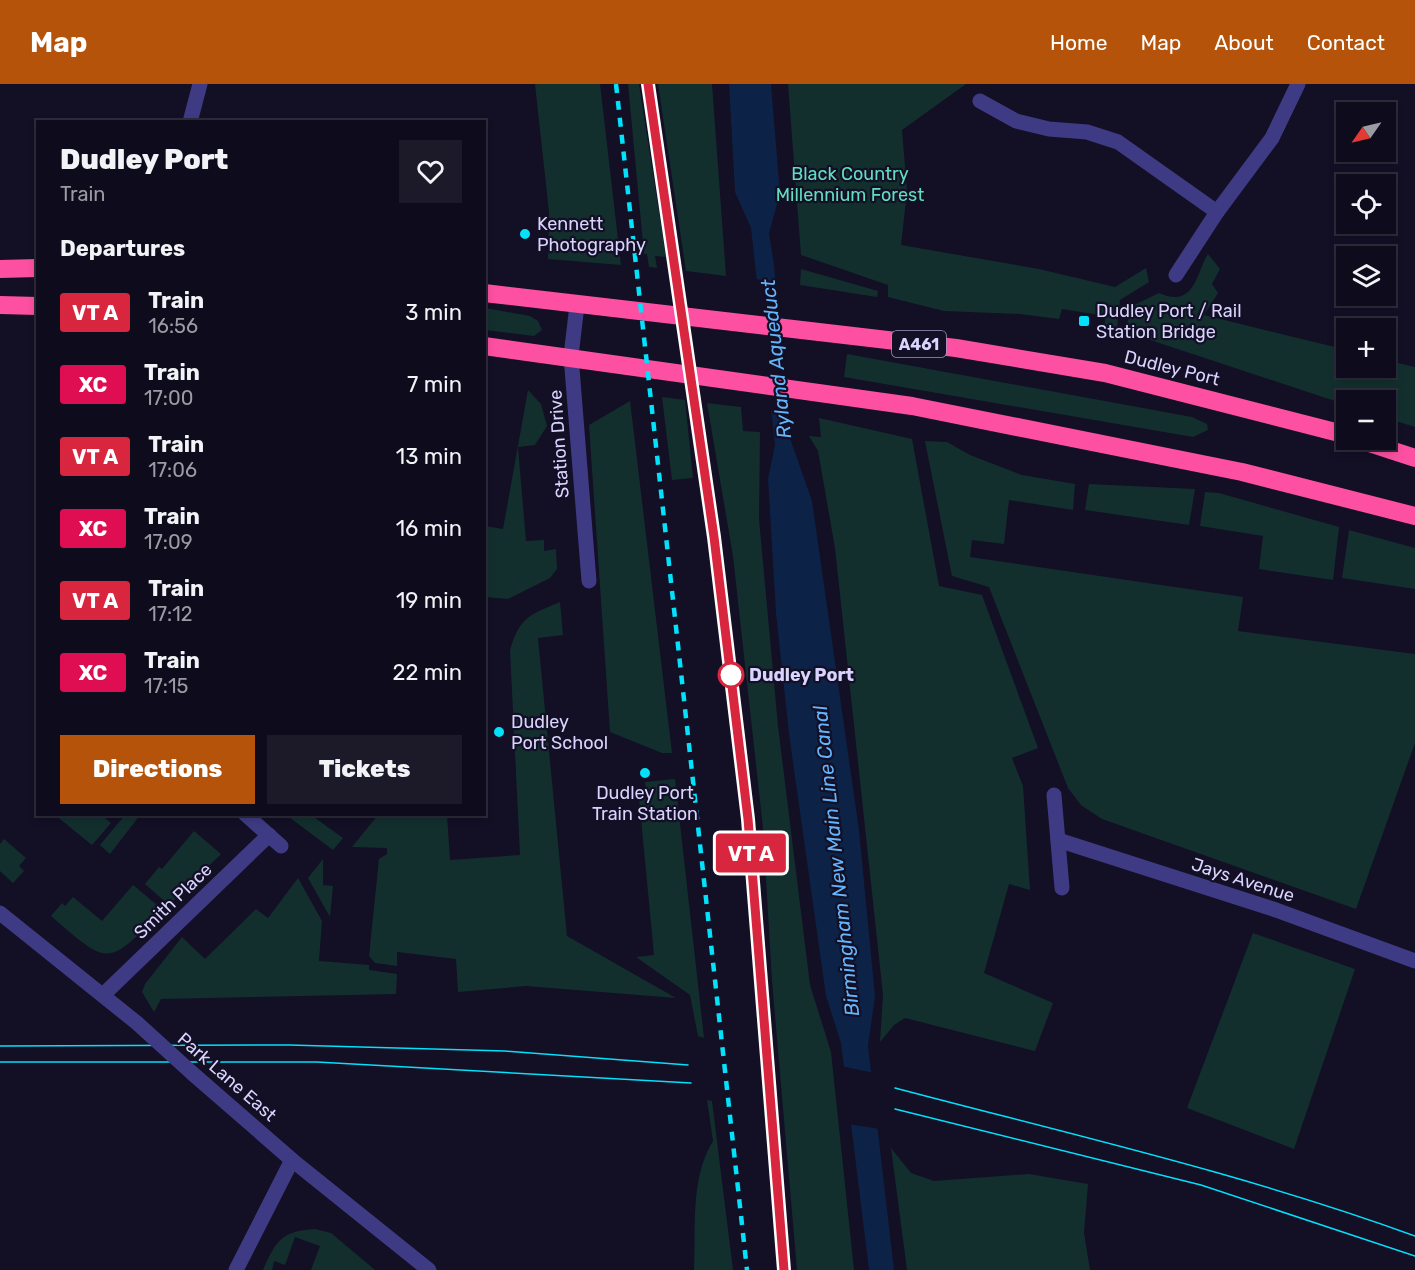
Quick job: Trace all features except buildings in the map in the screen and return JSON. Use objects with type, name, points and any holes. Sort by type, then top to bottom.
[{"type":"highway","points":[[0,269],[36,268]]},
{"type":"highway","name":"Dudley Port","points":[[486,293],[956,348],[1105,373],[1336,432]]},
{"type":"highway","points":[[0,305],[36,306]]},
{"type":"highway","points":[[486,346],[572,356],[903,405],[1242,472],[1415,516]]},
{"type":"highway","points":[[1391,450],[1415,458]]},
{"type":"street","points":[[191,120],[200,84]]},
{"type":"street","points":[[1176,275],[1217,212],[1272,138],[1298,84]]},
{"type":"street","points":[[980,101],[1016,121],[1049,129],[1088,132],[1118,142],[1217,212]]},
{"type":"street","name":"Station Drive","points":[[577,305],[572,356],[589,581]]},
{"type":"street","points":[[1054,795],[1062,888]]},
{"type":"street","points":[[247,816],[281,846]]},
{"type":"street","name":"Smith Place","points":[[103,994],[269,835]]},
{"type":"street","name":"Jays Avenue","points":[[1058,840],[1276,910],[1415,961]]},
{"type":"street","name":"Park Lane East","points":[[0,913],[103,994],[292,1160],[429,1270]]},
{"type":"street","points":[[236,1270],[292,1160]]},
{"type":"green space","points":[[535,84],[600,84],[621,265],[548,259],[549,212]]},
{"type":"green space","points":[[628,84],[639,84],[666,257],[655,256],[657,268],[649,267],[647,254],[644,254]]},
{"type":"green space","points":[[658,84],[712,84],[726,276],[686,271]]},
{"type":"green space","name":"Black Country Millennium Forest","points":[[788,84],[966,84],[902,130],[907,191],[901,245],[1039,269],[1115,287],[1146,268],[1149,282],[1120,300],[1117,329],[1104,326],[1106,316],[1062,309],[1059,319],[1020,314],[944,311],[888,297],[888,285],[801,255]]},
{"type":"green space","points":[[1208,254],[1220,269],[1212,284],[1218,293],[1204,315],[1336,347],[1336,378],[1396,378],[1396,362],[1415,367],[1415,427],[1396,421],[1396,390],[1336,390],[1336,401],[1126,332],[1130,307],[1159,293],[1171,297],[1187,293],[1197,279]]},
{"type":"green space","points":[[801,269],[878,291],[877,297],[800,285]]},
{"type":"green space","points":[[486,308],[530,316],[538,321],[542,330],[534,336],[486,330]]},
{"type":"green space","points":[[847,354],[1192,417],[1207,424],[1208,430],[1193,437],[844,377]]},
{"type":"green space","points":[[528,390],[541,404],[547,426],[535,445],[518,447],[526,541],[544,540],[544,551],[556,549],[557,569],[550,578],[508,599],[486,597],[486,526],[503,529]]},
{"type":"green space","points":[[662,397],[685,400],[693,478],[672,480]]},
{"type":"green space","points":[[630,401],[672,753],[662,753],[610,732],[589,425]]},
{"type":"green space","points":[[707,403],[741,407],[743,431],[760,432],[759,519],[778,726],[810,985],[831,1052],[854,1270],[797,1270],[772,981],[763,828],[733,556]]},
{"type":"green space","points":[[819,418],[912,439],[939,586],[982,595],[1038,748],[1012,758],[1023,786],[1030,890],[1009,884],[984,973],[1053,1003],[1035,1051],[905,1018],[894,1025],[880,1042],[883,995],[835,548],[818,451],[809,436],[821,437]]},
{"type":"green space","points":[[925,441],[947,442],[970,455],[1022,475],[1075,484],[1073,510],[1009,500],[1004,544],[972,540],[970,557],[1243,597],[1238,631],[1415,654],[1415,743],[1356,909],[1102,819],[1081,805],[1068,788],[989,587],[952,576]]},
{"type":"green space","points":[[1089,484],[1195,489],[1189,525],[1085,510]]},
{"type":"green space","points":[[1205,492],[1219,493],[1339,527],[1333,580],[1259,569],[1263,536],[1200,526]]},
{"type":"green space","points":[[1349,530],[1415,548],[1415,589],[1342,578]]},
{"type":"green space","points":[[560,602],[563,635],[538,638],[567,936],[676,998],[526,986],[458,992],[456,959],[397,952],[397,966],[375,963],[369,956],[379,859],[387,854],[387,848],[352,847],[377,816],[447,816],[450,860],[520,855],[510,650],[522,624],[527,618]]},
{"type":"green space","points":[[675,779],[704,1038],[698,1036],[690,995],[636,957],[654,955],[639,798],[647,797],[645,782]]},
{"type":"green space","points":[[56,816],[102,816],[111,823],[92,845]]},
{"type":"green space","points":[[124,816],[139,816],[110,854],[100,845]]},
{"type":"green space","points":[[312,816],[343,838],[333,850],[289,817]]},
{"type":"green space","points":[[194,831],[221,854],[169,905],[145,884],[159,867],[162,869]]},
{"type":"green space","points":[[4,839],[26,858],[19,866],[24,871],[13,883],[0,871],[0,844]]},
{"type":"green space","points":[[323,859],[323,885],[333,886],[330,917],[308,878]]},
{"type":"green space","points":[[298,878],[322,921],[319,961],[369,965],[369,970],[397,974],[396,994],[161,999],[154,1012],[142,992],[145,984],[182,937],[205,959],[256,909],[268,918]]},
{"type":"green space","points":[[133,885],[163,910],[119,950],[108,954],[98,952],[70,933],[51,916],[62,903],[65,906],[73,897],[102,921]]},
{"type":"green space","points":[[1253,933],[1355,969],[1294,1149],[1187,1108]]},
{"type":"green space","points":[[707,1100],[712,1101],[733,1270],[694,1270],[697,1187],[706,1155],[713,1141]]},
{"type":"green space","points":[[891,1148],[911,1173],[934,1181],[1029,1174],[1088,1184],[1084,1233],[1090,1270],[907,1270]]},
{"type":"green space","points":[[315,1229],[331,1233],[375,1270],[311,1270],[320,1246],[295,1237],[285,1265],[274,1261],[272,1270],[263,1270],[281,1239],[294,1232]]},
{"type":"water","points":[[729,84],[771,84],[780,194],[769,233],[790,438],[812,501],[859,830],[875,996],[868,1046],[894,1270],[869,1270],[841,1043],[826,996],[789,734],[776,613],[768,479],[775,445],[751,228],[735,192]]},
{"type":"pier","points":[[755,279],[779,282],[790,413],[768,410]]},
{"type":"pier","points":[[841,1066],[874,1073],[880,1129],[848,1124]]},
{"type":"tram line","points":[[0,1046],[289,1045],[505,1051],[688,1065]]},
{"type":"tram line","points":[[0,1062],[317,1062],[691,1083]]},
{"type":"tram line","points":[[895,1088],[1222,1174],[1415,1236]]},
{"type":"tram line","points":[[895,1109],[1201,1185],[1415,1256]]},
{"type":"railway","points":[[616,84],[747,1270]]},
{"type":"railway","points":[[648,84],[714,537],[748,819],[784,1270]]},
{"type":"train","points":[[648,84],[714,537],[748,819],[769,1050],[772,1138],[784,1270]]},
{"type":"place","name":"Kennett Photography","points":[[525,234]]},
{"type":"place","name":"Dudley Port / Rail Station Bridge","points":[[1084,321]]},
{"type":"place","name":"Dudley Port","points":[[731,675]]},
{"type":"place","name":"Dudley Port School","points":[[499,732]]},
{"type":"place","name":"Dudley Port Train Station","points":[[645,773]]},
{"type":"water label","name":"Ryland Aqueduct","points":[[776,359]]},
{"type":"water label","name":"Birmingham New Main Line Canal","points":[[836,861]]}]
